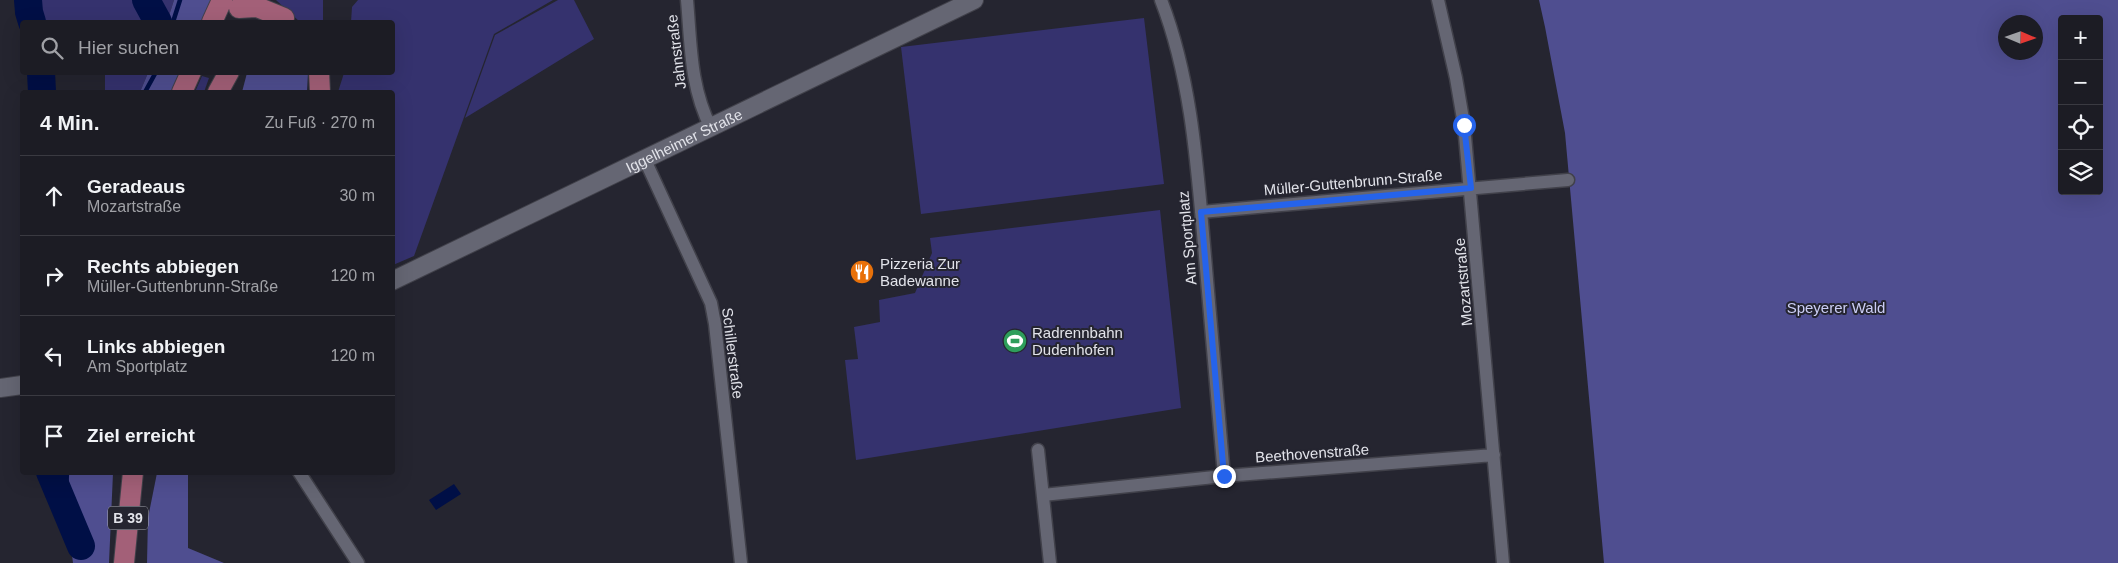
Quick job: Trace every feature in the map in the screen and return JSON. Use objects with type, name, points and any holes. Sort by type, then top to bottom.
[{"type":"main road","points":[[268,0],[286,20]]},
{"type":"main road","points":[[215,20],[234,8],[257,7],[286,20]]},
{"type":"main road","points":[[183,90],[190,75]]},
{"type":"main road","points":[[218,90],[221,75]]},
{"type":"main road","points":[[219,90],[227,75]]},
{"type":"main road","points":[[319,75],[320,90]]},
{"type":"main road","name":"B 39","points":[[124,563],[133,475]]},
{"type":"street","name":"Jahnstraße","points":[[686,0],[695,87],[700,104],[711,128]]},
{"type":"street","name":"Iggelheimer Straße","points":[[395,280],[974,0]]},
{"type":"street","name":"Am Sportplatz","points":[[1161,0],[1183,76],[1190,118],[1201,212],[1224,476]]},
{"type":"street","name":"Mozartstraße","points":[[1438,0],[1456,78],[1464,125],[1503,563]]},
{"type":"street","name":"Schillerstraße","points":[[645,160],[711,303],[716,334],[740,563]]},
{"type":"street","name":"Müller-Guttenbrunn-Straße","points":[[1201,212],[1568,180]]},
{"type":"street","points":[[1038,450],[1050,563]]},
{"type":"street","name":"Beethovenstraße","points":[[1043,495],[1224,476],[1494,455]]},
{"type":"street","points":[[301,475],[358,563]]},
{"type":"shaded area","points":[[36,0],[140,0],[145,3],[153,20],[41,20]]},
{"type":"shaded area","points":[[154,0],[174,0],[168,20],[163,20]]},
{"type":"shaded area","points":[[276,0],[323,0],[323,20],[298,20]]},
{"type":"shaded area","points":[[358,0],[553,0],[494,34],[414,256],[395,264],[395,90],[339,90],[343,75],[395,75],[395,20],[351,20],[352,7]]},
{"type":"shaded area","points":[[558,0],[574,0],[594,39],[465,118],[495,35]]},
{"type":"shaded area","points":[[1144,18],[1164,184],[921,214],[901,47]]},
{"type":"shaded area","points":[[105,75],[147,75],[141,90],[105,90]]},
{"type":"shaded area","points":[[202,76],[209,78],[205,90],[196,90]]},
{"type":"shaded area","name":"Radrennbahn Dudenhofen","points":[[1160,210],[1181,408],[856,460],[845,360],[858,359],[854,327],[880,322],[879,300],[915,293],[932,253],[930,238]]},
{"type":"shaded area","points":[[454,484],[461,494],[436,510],[429,500]]},
{"type":"green space","points":[[174,0],[215,0],[208,20],[168,20]]},
{"type":"green space","name":"Speyerer Wald","points":[[1539,0],[2118,0],[2118,563],[1604,563],[1565,133]]},
{"type":"green space","points":[[147,75],[185,75],[178,90],[141,90]]},
{"type":"green space","points":[[246,75],[308,75],[307,90],[243,90]]},
{"type":"green space","points":[[62,475],[113,475],[109,563],[73,563]]},
{"type":"green space","points":[[157,475],[188,475],[188,548],[224,563],[147,563],[148,518]]},
{"type":"waterway","points":[[28,0],[31,20]]},
{"type":"waterway","points":[[146,0],[157,20]]},
{"type":"waterway","points":[[174,20],[180,0]]},
{"type":"waterway","points":[[41,75],[42,90]]},
{"type":"waterway","points":[[146,90],[154,75]]},
{"type":"waterway","points":[[51,475],[81,546]]},
{"type":"waterway","points":[[65,510],[67,475]]},
{"type":"place","name":"Pizzeria Zur Badewanne","points":[[862,272]]},
{"type":"place","name":"Radrennbahn Dudenhofen","points":[[1015,341]]},
{"type":"route","points":[[1224,476],[1201,212],[1471,188],[1464,125]]}]
